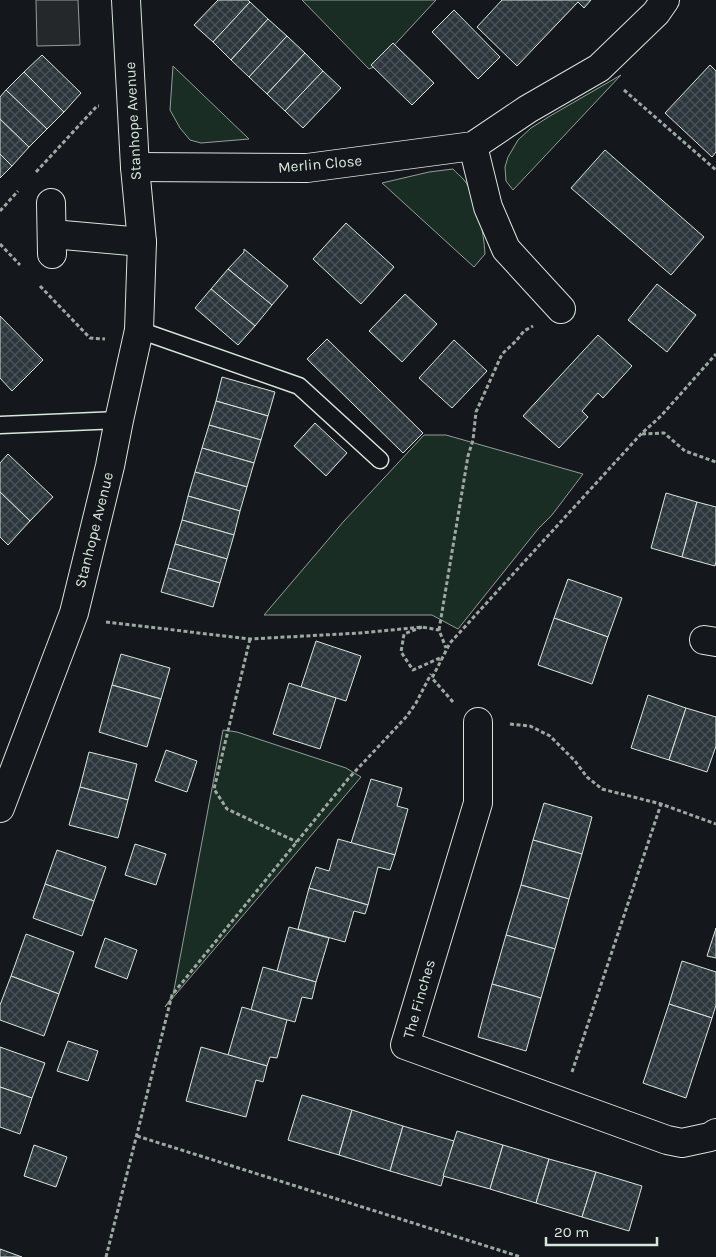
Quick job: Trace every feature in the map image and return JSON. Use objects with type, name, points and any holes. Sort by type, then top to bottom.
[{"type":"street","name":"Stanhope Avenue","points":[[0,808],[74,613],[110,466],[138,336],[142,242],[135,167],[126,0]]},
{"type":"street","name":"Merlin Close","points":[[135,167],[307,168],[474,146],[528,109],[599,68],[656,13],[664,0]]},
{"type":"street","points":[[474,146],[488,207],[506,249],[561,308]]},
{"type":"street","points":[[51,203],[52,244],[142,242]]},
{"type":"street","name":"The Finches","points":[[478,722],[478,803],[405,1044],[658,1137],[682,1143],[710,1137],[716,1133]]},
{"type":"lane","points":[[138,336],[299,386],[380,460]]},
{"type":"lane","points":[[0,425],[119,420]]},
{"type":"path","points":[[599,68],[716,170]]},
{"type":"path","points":[[32,176],[97,106],[132,101]]},
{"type":"path","points":[[0,211],[19,190]]},
{"type":"path","points":[[0,244],[21,266]]},
{"type":"path","points":[[35,280],[90,338],[138,336]]},
{"type":"path","points":[[440,658],[440,663],[446,647],[439,630],[466,466],[473,440],[476,412],[502,354],[524,331],[561,308]]},
{"type":"path","points":[[716,354],[450,642],[432,678],[450,700],[478,722],[530,726],[550,736],[588,777],[602,789],[661,804],[716,824]]},
{"type":"path","points":[[641,434],[664,433],[684,451],[716,462]]},
{"type":"path","points":[[107,622],[250,639],[360,633],[422,627],[439,630]]},
{"type":"path","points":[[422,627],[404,634],[402,652],[413,670],[440,658]]},
{"type":"path","points":[[250,639],[214,789],[227,809],[297,842]]},
{"type":"path","points":[[106,1257],[172,995],[348,779],[407,716],[440,658]]},
{"type":"path","points":[[562,1102],[661,804]]},
{"type":"path","points":[[137,1136],[521,1257]]},
{"type":"green space","points":[[302,0],[436,0],[374,67],[369,69]]},
{"type":"green space","points":[[173,66],[249,139],[201,143],[190,140],[180,128],[170,110]]},
{"type":"green space","points":[[621,75],[513,190],[506,181],[505,167],[508,157],[518,140],[531,128],[550,116]]},
{"type":"green space","points":[[453,169],[469,187],[481,226],[485,254],[474,267],[382,183],[429,172]]},
{"type":"green space","points":[[424,435],[446,435],[583,474],[552,515],[538,529],[458,629],[432,615],[264,615],[344,521]]},
{"type":"green space","points":[[223,730],[237,732],[346,768],[361,777],[165,1007],[173,995]]},
{"type":"shaded area","points":[[36,0],[78,0],[80,45],[37,46]]},
{"type":"building","points":[[218,0],[248,0],[250,2],[213,42],[194,25]]},
{"type":"building","points":[[502,0],[591,0],[584,8],[578,2],[517,66],[477,27]]},
{"type":"building","points":[[250,2],[268,19],[231,60],[213,42]]},
{"type":"building","points":[[454,10],[500,57],[478,79],[432,32]]},
{"type":"building","points":[[268,19],[287,36],[249,77],[231,60]]},
{"type":"building","points":[[287,36],[305,53],[267,94],[249,77]]},
{"type":"building","points":[[393,43],[434,83],[412,105],[371,65]]},
{"type":"building","points":[[305,53],[323,71],[285,111],[267,94]]},
{"type":"building","points":[[42,55],[81,93],[64,112],[24,72]]},
{"type":"building","points":[[710,65],[716,71],[716,152],[712,157],[665,113]]},
{"type":"building","points":[[323,71],[341,88],[303,128],[285,111]]},
{"type":"building","points":[[24,72],[64,112],[47,129],[6,90]]},
{"type":"building","points":[[6,90],[47,129],[29,147],[0,119],[0,97]]},
{"type":"building","points":[[0,119],[29,147],[12,166],[0,154]]},
{"type":"building","points":[[605,150],[704,237],[671,275],[571,188]]},
{"type":"building","points":[[0,154],[12,166],[0,178]]},
{"type":"building","points":[[346,223],[394,267],[361,304],[313,259]]},
{"type":"building","points":[[244,249],[288,286],[272,305],[228,269],[244,252]]},
{"type":"building","points":[[228,269],[272,305],[255,326],[211,289]]},
{"type":"building","points":[[657,284],[696,315],[667,352],[628,320]]},
{"type":"building","points":[[211,289],[255,326],[238,345],[195,308]]},
{"type":"building","points":[[405,294],[437,324],[402,362],[369,331]]},
{"type":"building","points":[[0,316],[43,360],[12,391],[0,378]]},
{"type":"building","points":[[598,335],[632,366],[603,398],[598,393],[582,411],[588,417],[559,448],[523,416]]},
{"type":"building","points":[[327,339],[423,433],[403,453],[307,359]]},
{"type":"building","points":[[454,340],[487,371],[452,408],[419,378]]},
{"type":"building","points":[[222,377],[275,392],[268,416],[216,401]]},
{"type":"building","points":[[216,401],[268,416],[261,440],[209,425]]},
{"type":"building","points":[[315,423],[347,453],[326,476],[294,446]]},
{"type":"building","points":[[209,425],[261,440],[254,463],[202,448]]},
{"type":"building","points":[[202,448],[254,463],[247,487],[195,472]]},
{"type":"building","points":[[8,454],[53,497],[30,521],[0,492],[0,463]]},
{"type":"building","points":[[195,472],[247,487],[240,511],[188,496]]},
{"type":"building","points":[[0,492],[30,521],[8,545],[0,537]]},
{"type":"building","points":[[666,493],[697,502],[682,557],[651,548]]},
{"type":"building","points":[[188,496],[240,511],[234,535],[182,520]]},
{"type":"building","points":[[697,502],[716,507],[715,566],[682,557]]},
{"type":"building","points":[[182,520],[234,535],[227,559],[175,544]]},
{"type":"building","points":[[175,544],[227,559],[220,583],[168,568]]},
{"type":"building","points":[[168,568],[220,583],[213,607],[161,592]]},
{"type":"building","points":[[568,579],[622,598],[608,637],[554,618]]},
{"type":"building","points":[[554,618],[608,637],[592,684],[538,665]]},
{"type":"building","points":[[316,641],[361,656],[346,701],[301,687]]},
{"type":"building","points":[[121,654],[170,668],[161,699],[112,685]]},
{"type":"building","points":[[289,683],[336,698],[320,749],[273,734]]},
{"type":"building","points":[[112,685],[161,699],[147,747],[99,732]]},
{"type":"building","points":[[648,695],[686,708],[669,760],[631,748]]},
{"type":"building","points":[[686,708],[716,717],[716,746],[707,772],[669,760]]},
{"type":"building","points":[[166,750],[197,761],[187,792],[155,781]]},
{"type":"building","points":[[89,752],[137,764],[128,800],[80,787]]},
{"type":"building","points":[[371,779],[402,788],[397,806],[408,809],[395,855],[351,843]]},
{"type":"building","points":[[80,787],[128,800],[118,838],[69,825]]},
{"type":"building","points":[[544,803],[592,817],[582,854],[533,840]]},
{"type":"building","points":[[338,839],[395,855],[390,870],[378,867],[368,905],[309,888],[316,867],[329,871]]},
{"type":"building","points":[[533,840],[582,854],[569,899],[521,885]]},
{"type":"building","points":[[135,844],[166,854],[156,885],[125,875]]},
{"type":"building","points":[[57,850],[106,867],[94,901],[45,884]]},
{"type":"building","points":[[45,884],[94,901],[82,936],[33,918]]},
{"type":"building","points":[[521,885],[569,899],[555,949],[506,935]]},
{"type":"building","points":[[309,888],[368,905],[365,914],[354,911],[345,942],[298,929]]},
{"type":"building","points":[[289,927],[329,938],[316,982],[277,971]]},
{"type":"building","points":[[716,928],[716,958],[707,956]]},
{"type":"building","points":[[26,934],[74,952],[59,994],[11,976]]},
{"type":"building","points":[[506,935],[555,949],[541,998],[492,984]]},
{"type":"building","points":[[105,938],[137,950],[127,979],[95,967]]},
{"type":"building","points":[[682,961],[716,972],[716,1005],[712,1018],[669,1004]]},
{"type":"building","points":[[263,967],[316,982],[312,999],[302,997],[295,1022],[251,1010]]},
{"type":"building","points":[[11,976],[59,994],[44,1036],[0,1020],[0,1005]]},
{"type":"building","points":[[492,984],[541,998],[526,1051],[478,1037]]},
{"type":"building","points":[[669,1004],[712,1018],[686,1098],[643,1083]]},
{"type":"building","points":[[242,1007],[287,1020],[277,1058],[270,1057],[267,1066],[228,1055]]},
{"type":"building","points":[[68,1041],[98,1051],[88,1081],[57,1071]]},
{"type":"building","points":[[0,1047],[45,1063],[32,1098],[0,1087]]},
{"type":"building","points":[[201,1047],[267,1066],[263,1082],[256,1080],[246,1117],[186,1101]]},
{"type":"building","points":[[0,1087],[32,1098],[20,1134],[0,1127]]},
{"type":"building","points":[[302,1095],[352,1110],[339,1155],[288,1140]]},
{"type":"building","points":[[352,1110],[403,1126],[390,1171],[339,1155]]},
{"type":"building","points":[[403,1126],[454,1141],[441,1186],[390,1171]]},
{"type":"building","points":[[457,1131],[503,1145],[490,1189],[443,1176]]},
{"type":"building","points":[[34,1145],[67,1157],[56,1187],[24,1176]]},
{"type":"building","points":[[503,1145],[549,1159],[536,1203],[490,1189]]},
{"type":"building","points":[[549,1159],[596,1172],[582,1217],[536,1203]]},
{"type":"building","points":[[596,1172],[642,1186],[629,1231],[582,1217]]},
{"type":"building","points":[[0,1249],[22,1257],[0,1257]]}]
